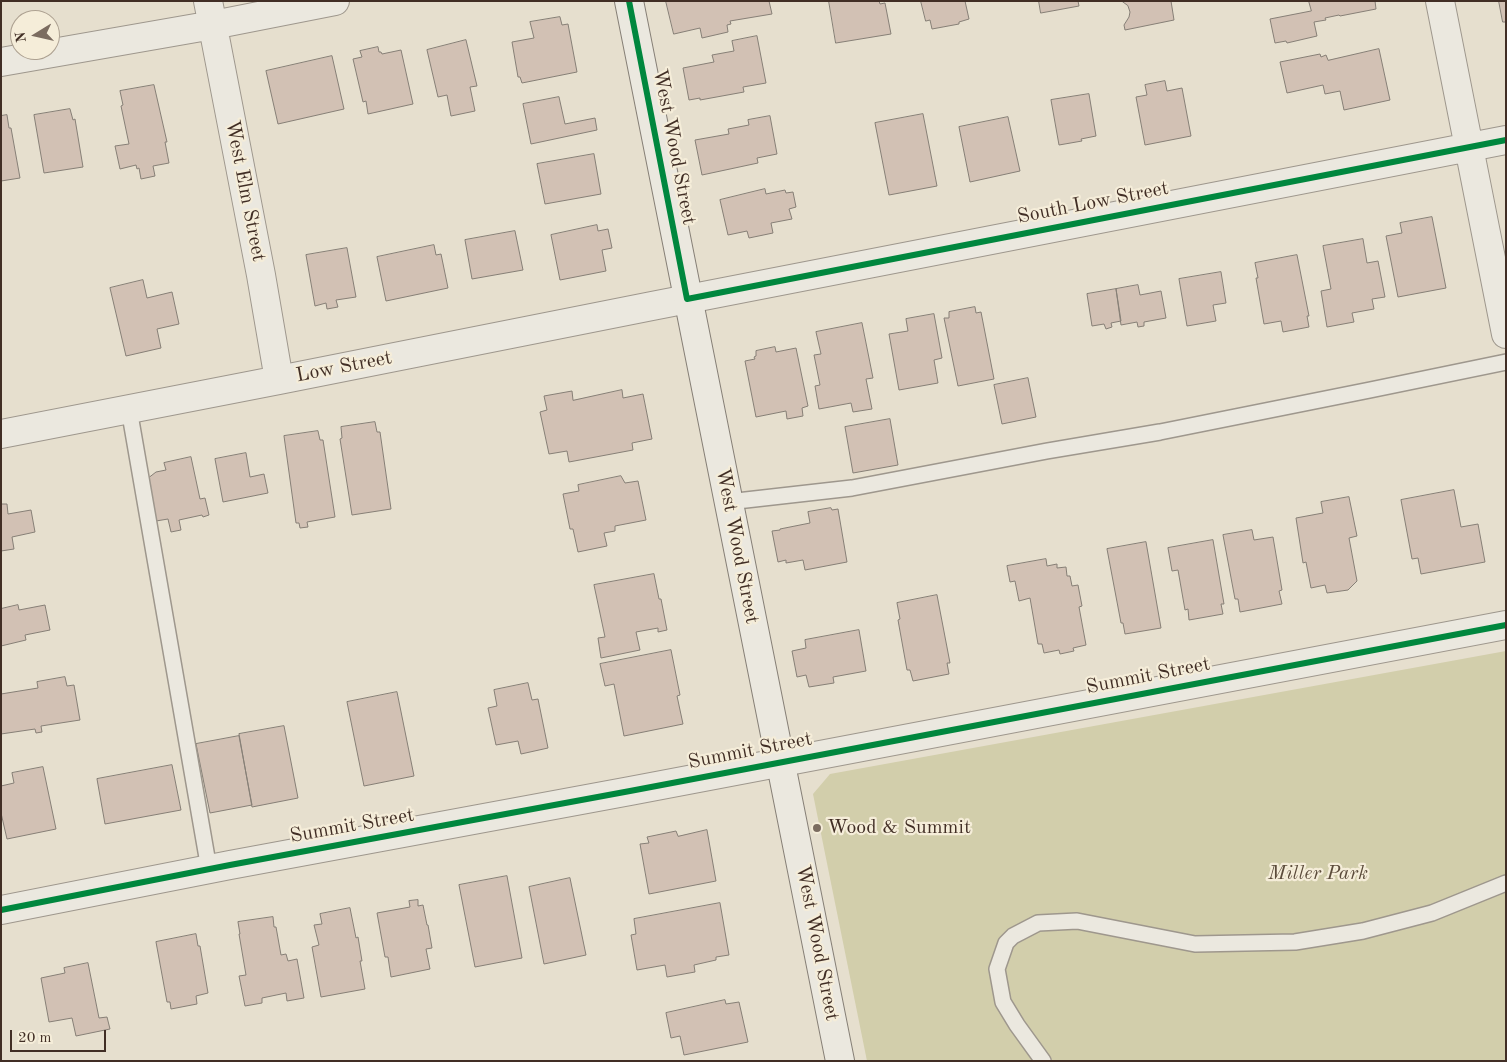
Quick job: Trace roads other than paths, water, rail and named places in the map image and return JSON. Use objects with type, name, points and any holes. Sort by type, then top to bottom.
[{"type":"street","points":[[1,62],[211,13],[336,1]]},
{"type":"street","name":"West Wood Street","points":[[629,1],[840,1061]]},
{"type":"street","points":[[1440,1],[1506,334]]},
{"type":"street","name":"West Elm Street","points":[[211,13],[279,380]]},
{"type":"street","name":"South Low Street","points":[[687,299],[1506,140]]},
{"type":"street","name":"Low Street","points":[[1,434],[687,299]]},
{"type":"street","name":"Summit Street","points":[[1,910],[209,869],[630,792],[1506,625]]},
{"type":"lane","points":[[728,502],[852,488],[1047,451],[1160,432],[1506,362]]},
{"type":"lane","points":[[130,409],[209,869]]},
{"type":"lane","points":[[1043,1061],[1003,1002],[998,969],[1006,943],[1013,936],[1038,923],[1077,921],[1194,944],[1295,942],[1363,931],[1432,912],[1506,883]]},
{"type":"place","name":"Wood & Summit","points":[[817,828]]},
{"type":"park label","name":"Miller Park","points":[[1318,874]]}]
